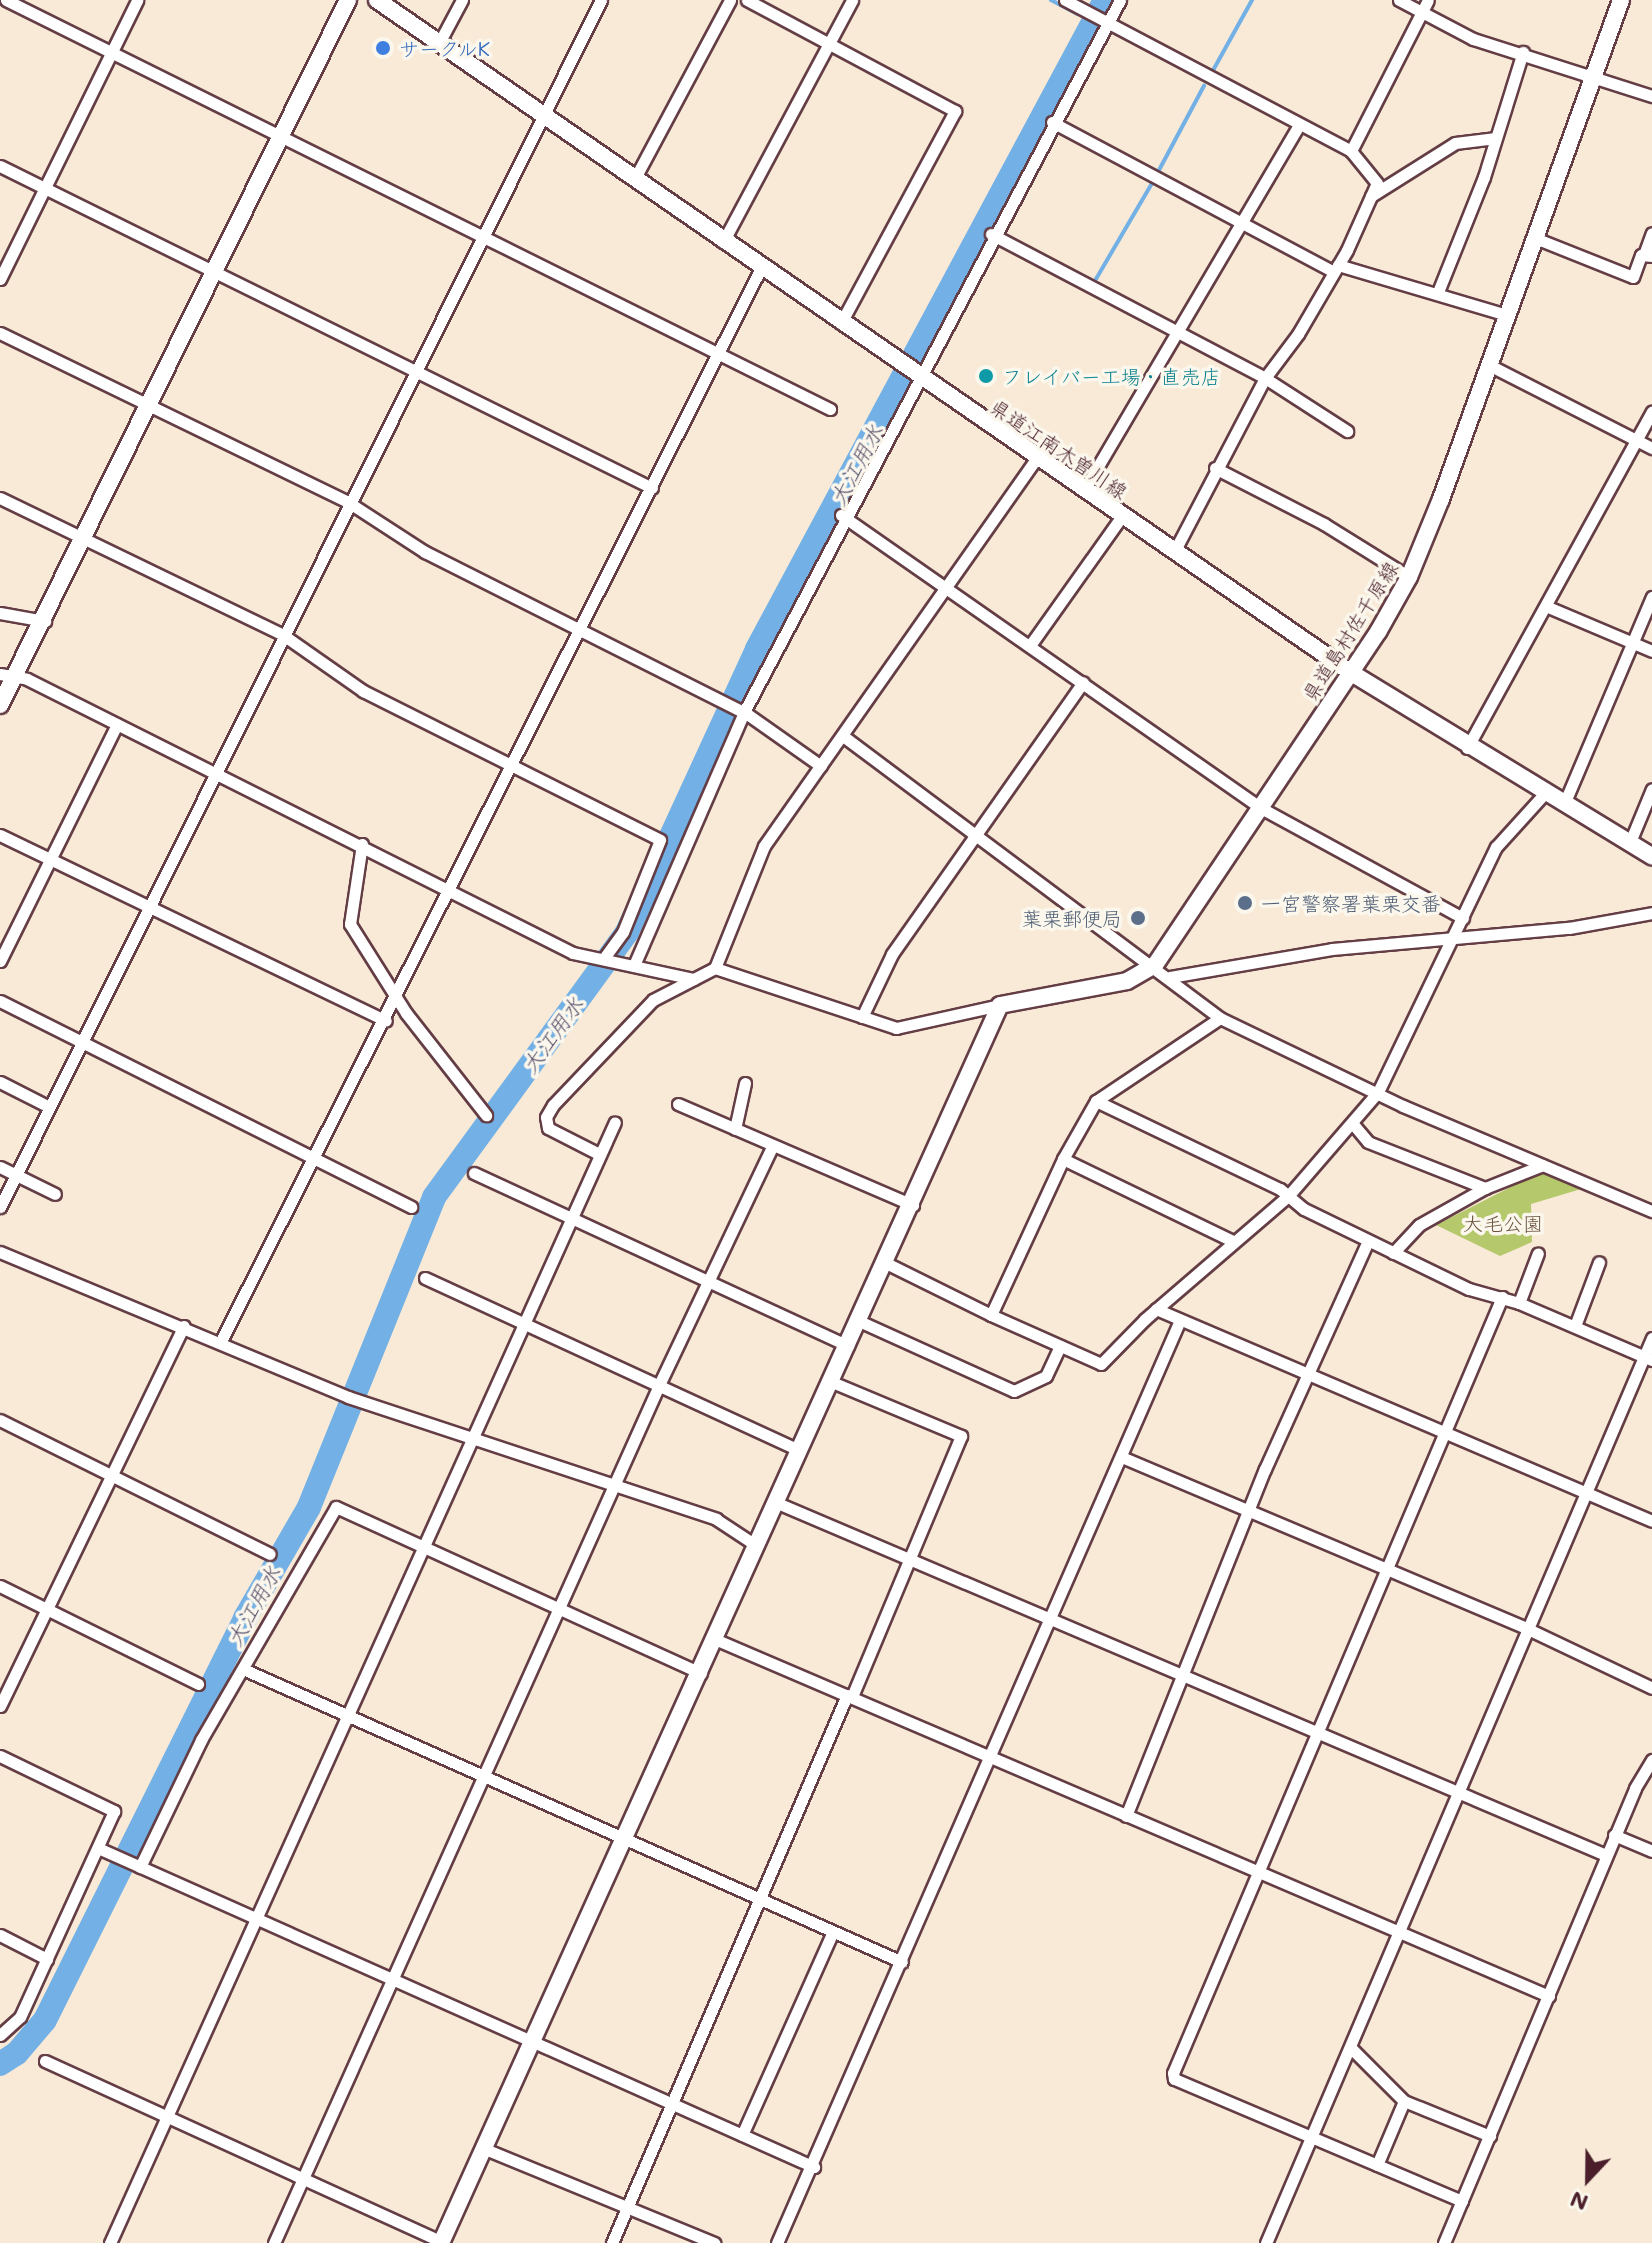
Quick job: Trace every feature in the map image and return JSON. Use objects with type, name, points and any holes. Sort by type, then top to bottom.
[{"type":"main road","points":[[0,705],[6,676],[45,621],[348,0]]},
{"type":"main road","name":"県道江南木曽川線","points":[[377,0],[723,242],[1350,672],[1467,748],[1652,856]]},
{"type":"main road","name":"県道島村佐千原線","points":[[1000,1005],[1127,981],[1155,965],[1261,808],[1409,577],[1621,0]]},
{"type":"main road","points":[[442,2243],[622,1840],[717,1640],[775,1502],[913,1205],[1000,1005]]},
{"type":"street","points":[[6,0],[111,56],[282,137],[481,239],[830,409]]},
{"type":"street","points":[[0,279],[137,0]]},
{"type":"street","points":[[439,43],[462,0]]},
{"type":"street","points":[[0,1207],[217,775],[540,115],[601,0]]},
{"type":"street","points":[[634,180],[730,0]]},
{"type":"street","points":[[747,0],[955,111],[841,323]]},
{"type":"street","points":[[723,242],[852,0]]},
{"type":"street","points":[[1065,0],[1298,126],[1351,151],[1377,183],[1336,268],[1298,334],[1265,378],[1215,468],[1174,552]]},
{"type":"street","points":[[631,962],[740,712],[1054,123],[1100,19],[1120,0]]},
{"type":"street","points":[[1399,0],[1473,39],[1523,52],[1592,80],[1652,96]]},
{"type":"street","points":[[1351,151],[1428,0]]},
{"type":"street","points":[[1438,292],[1523,52]]},
{"type":"street","points":[[1054,123],[1336,268],[1438,292],[1507,315]]},
{"type":"street","points":[[1084,490],[1180,332],[1298,126]]},
{"type":"street","points":[[1371,196],[1455,143],[1494,138]]},
{"type":"street","points":[[0,166],[652,488]]},
{"type":"street","points":[[1535,238],[1633,277],[1648,254],[1652,233]]},
{"type":"street","points":[[993,235],[1265,378],[1347,431]]},
{"type":"street","points":[[221,1341],[397,1000],[761,268]]},
{"type":"street","points":[[0,333],[348,502],[425,552],[740,712],[821,766]]},
{"type":"street","points":[[1489,365],[1652,448]]},
{"type":"street","points":[[1467,748],[1548,607],[1652,411]]},
{"type":"street","points":[[599,1154],[548,1128],[546,1117],[653,1000],[715,968],[764,846],[1037,458]]},
{"type":"street","points":[[1215,468],[1409,577]]},
{"type":"street","points":[[0,498],[283,635],[363,691],[660,840],[623,932],[607,957]]},
{"type":"street","points":[[1031,644],[1122,516]]},
{"type":"street","points":[[843,517],[1031,644],[1261,808],[1463,918]]},
{"type":"street","points":[[1564,804],[1652,597]]},
{"type":"street","points":[[1548,607],[1652,651]]},
{"type":"street","points":[[0,613],[45,621]]},
{"type":"street","points":[[6,676],[27,679],[362,844],[450,893],[573,953],[631,962],[693,979]]},
{"type":"street","points":[[862,1017],[892,954],[1083,682]]},
{"type":"street","points":[[0,961],[117,724]]},
{"type":"street","points":[[843,736],[1155,965],[1220,1018],[1378,1092],[1652,1211]]},
{"type":"street","points":[[1630,842],[1652,789]]},
{"type":"street","points":[[886,1263],[991,1315],[1101,1364],[1156,1309],[1289,1195],[1378,1092],[1496,847],[1545,793]]},
{"type":"street","points":[[0,835],[386,1021]]},
{"type":"street","points":[[362,844],[350,924],[397,1000],[486,1115]]},
{"type":"street","points":[[1170,977],[1332,949],[1451,941],[1652,913]]},
{"type":"street","points":[[715,968],[896,1028],[1000,1005]]},
{"type":"street","points":[[0,1001],[317,1156],[411,1207]]},
{"type":"street","points":[[991,1315],[1063,1159],[1096,1101],[1220,1018]]},
{"type":"street","points":[[0,1082],[49,1107]]},
{"type":"street","points":[[735,1129],[745,1083]]},
{"type":"street","points":[[1096,1101],[1289,1195],[1304,1209],[1469,1289],[1519,1303],[1648,1358]]},
{"type":"street","points":[[678,1104],[913,1205]]},
{"type":"street","points":[[110,2243],[615,1122]]},
{"type":"street","points":[[1353,1124],[1368,1142],[1485,1188]]},
{"type":"street","points":[[274,2243],[659,1385],[772,1147]]},
{"type":"street","points":[[1063,1159],[1233,1241]]},
{"type":"street","points":[[1393,1253],[1419,1225],[1485,1188],[1543,1165]]},
{"type":"street","points":[[0,1167],[55,1194]]},
{"type":"street","points":[[474,1173],[848,1346]]},
{"type":"street","points":[[1126,1816],[1248,1512],[1368,1241]]},
{"type":"street","points":[[0,1252],[221,1341],[354,1399],[473,1441],[716,1519],[757,1546]]},
{"type":"street","points":[[1519,1303],[1538,1253]]},
{"type":"street","points":[[1575,1326],[1599,1262]]},
{"type":"street","points":[[425,1278],[799,1450]]},
{"type":"street","points":[[1462,2201],[1174,2079],[1173,2073],[1261,1875],[1448,1433],[1502,1297]]},
{"type":"street","points":[[1156,1309],[1652,1521]]},
{"type":"street","points":[[777,2243],[814,2167],[1124,1458],[1180,1320]]},
{"type":"street","points":[[859,1321],[1014,1391],[1046,1376],[1060,1346]]},
{"type":"street","points":[[0,1706],[184,1326]]},
{"type":"street","points":[[1266,2243],[1457,1792],[1648,1358],[1652,1338]]},
{"type":"street","points":[[612,2243],[961,1436],[832,1382]]},
{"type":"street","points":[[0,1420],[270,1554]]},
{"type":"street","points":[[1124,1458],[1528,1629],[1652,1688]]},
{"type":"street","points":[[775,1502],[1606,1855]]},
{"type":"street","points":[[140,1867],[201,1740],[336,1507],[701,1673]]},
{"type":"street","points":[[0,1586],[198,1684]]},
{"type":"street","points":[[717,1640],[1549,1996]]},
{"type":"street","points":[[243,1669],[902,1962]]},
{"type":"street","points":[[0,1756],[114,1811],[20,2017],[0,2035]]},
{"type":"street","points":[[1444,2243],[1614,1835],[1652,1760]]},
{"type":"street","points":[[1614,1835],[1652,1851]]},
{"type":"street","points":[[98,1848],[814,2167]]},
{"type":"street","points":[[742,2135],[833,1932]]},
{"type":"street","points":[[0,1935],[47,1959]]},
{"type":"street","points":[[1351,2048],[1404,2101],[1490,2136]]},
{"type":"street","points":[[45,2061],[442,2243]]},
{"type":"street","points":[[1377,2165],[1404,2101]]},
{"type":"street","points":[[485,2149],[714,2243]]},
{"type":"green space","name":"大毛公園","points":[[1544,1170],[1581,1189],[1531,1204],[1532,1242],[1500,1256],[1436,1225]]},
{"type":"waterway","points":[[1051,0],[1077,14]]},
{"type":"waterway","name":"大江用水","points":[[0,2064],[17,2053],[45,2020],[245,1618],[309,1507],[434,1197],[627,932],[757,649],[1105,0]]},
{"type":"waterway","points":[[1211,74],[1252,0]]},
{"type":"waterway","points":[[1158,172],[1204,86]]},
{"type":"waterway","points":[[1096,279],[1152,183]]},
{"type":"place","name":"サークルK","points":[[383,48]]},
{"type":"place","name":"フレイバー工場・直売店","points":[[986,376]]},
{"type":"place","name":"一宮警察署葉栗交番","points":[[1245,903]]},
{"type":"place","name":"葉栗郵便局","points":[[1138,918]]}]
